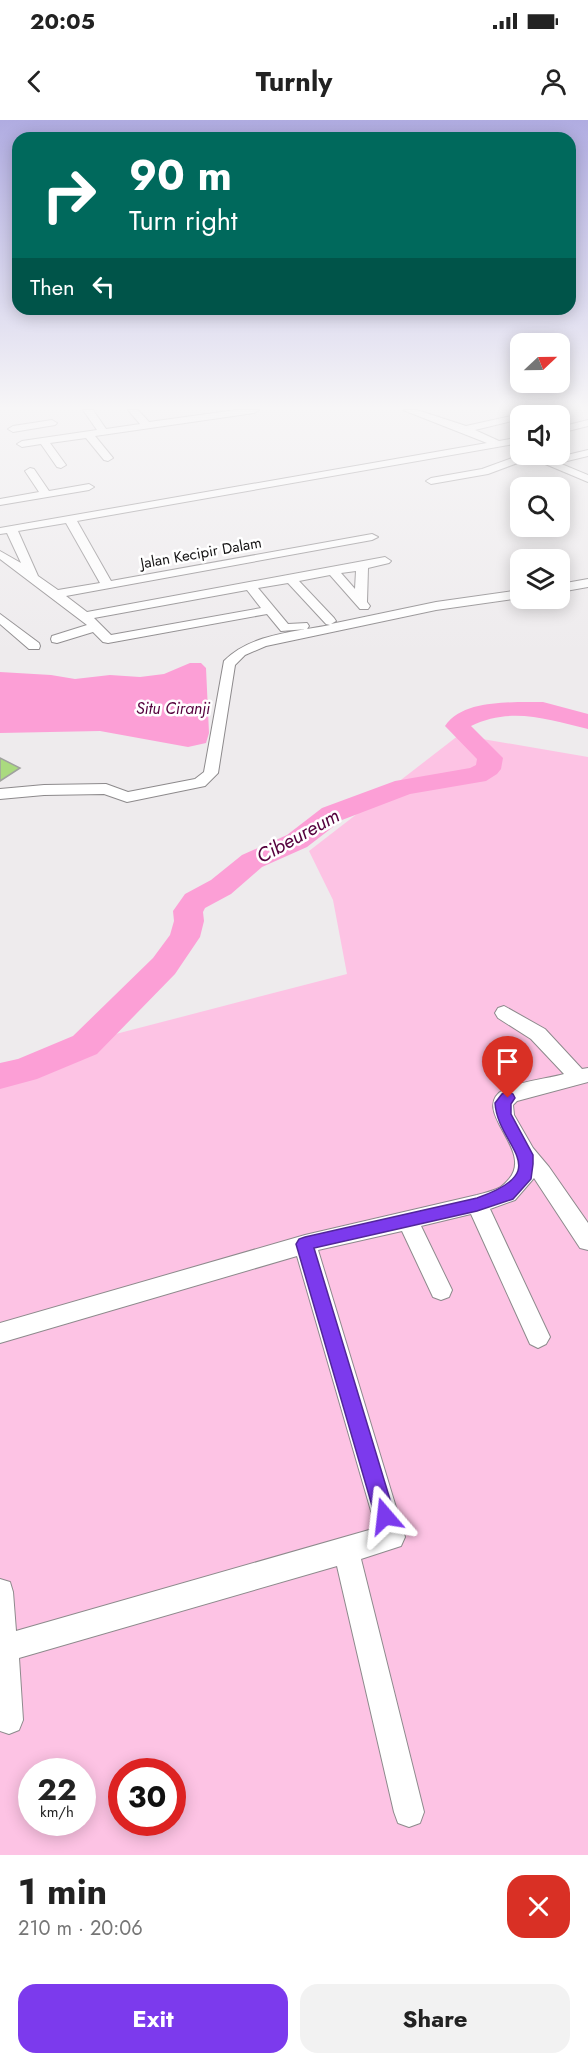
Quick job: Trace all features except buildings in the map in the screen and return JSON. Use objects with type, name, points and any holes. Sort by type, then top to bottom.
[{"type":"street","points":[[0,502],[65,491]]},
{"type":"street","points":[[32,576],[6,530],[226,491]]},
{"type":"street","points":[[70,519],[107,585]]},
{"type":"street","name":"Jalan Kecipir Dalam","points":[[57,594],[372,537]]},
{"type":"street","points":[[0,555],[57,594],[85,616],[106,638],[111,639],[269,610]]},
{"type":"street","points":[[85,616],[385,561]]},
{"type":"street","points":[[361,603],[362,566]]},
{"type":"street","points":[[250,586],[286,629],[369,612],[332,571]]},
{"type":"street","points":[[291,579],[330,621]]},
{"type":"street","points":[[570,586],[588,583]]},
{"type":"street","points":[[0,794],[44,790],[106,789],[127,797],[200,783],[211,773],[229,664],[240,652],[262,642],[436,606],[510,595]]},
{"type":"street","points":[[0,618],[34,646]]},
{"type":"street","points":[[57,639],[95,627]]},
{"type":"street","points":[[0,632],[18,632]]},
{"type":"street","points":[[504,1013],[538,1034],[583,1077]]},
{"type":"street","points":[[583,1077],[511,1095],[503,1103],[504,1114],[526,1155],[542,1173],[588,1241]]},
{"type":"street","points":[[0,1333],[305,1244],[408,1221],[508,1194],[525,1175],[526,1155]]},
{"type":"street","points":[[477,1204],[538,1337]]},
{"type":"street","points":[[408,1221],[441,1290]]},
{"type":"street","points":[[4,1648],[392,1537],[305,1244]]},
{"type":"street","points":[[346,1550],[409,1812]]},
{"type":"street","points":[[0,1592],[9,1720]]},
{"type":"shaded area","points":[[459,735],[588,757],[588,1855],[0,1855],[0,1064],[347,974],[333,900],[309,851]]},
{"type":"water","name":"Situ Ciranji","points":[[190,663],[201,663],[206,668],[209,733],[206,743],[188,747],[100,731],[0,733],[0,672],[75,679],[110,675],[140,677],[164,674]]},
{"type":"waterway","name":"Cibeureum","points":[[0,1076],[25,1070],[85,1045],[164,966],[185,937],[189,921],[188,911],[195,901],[221,887],[252,861],[297,841],[332,814],[404,787],[477,775],[488,769],[490,758],[457,726],[471,716],[494,711],[537,709],[588,722]]},
{"type":"route","points":[[385,1516],[305,1244],[408,1221],[508,1194],[525,1175],[526,1164],[526,1155],[504,1114],[503,1103],[508,1098]]}]
